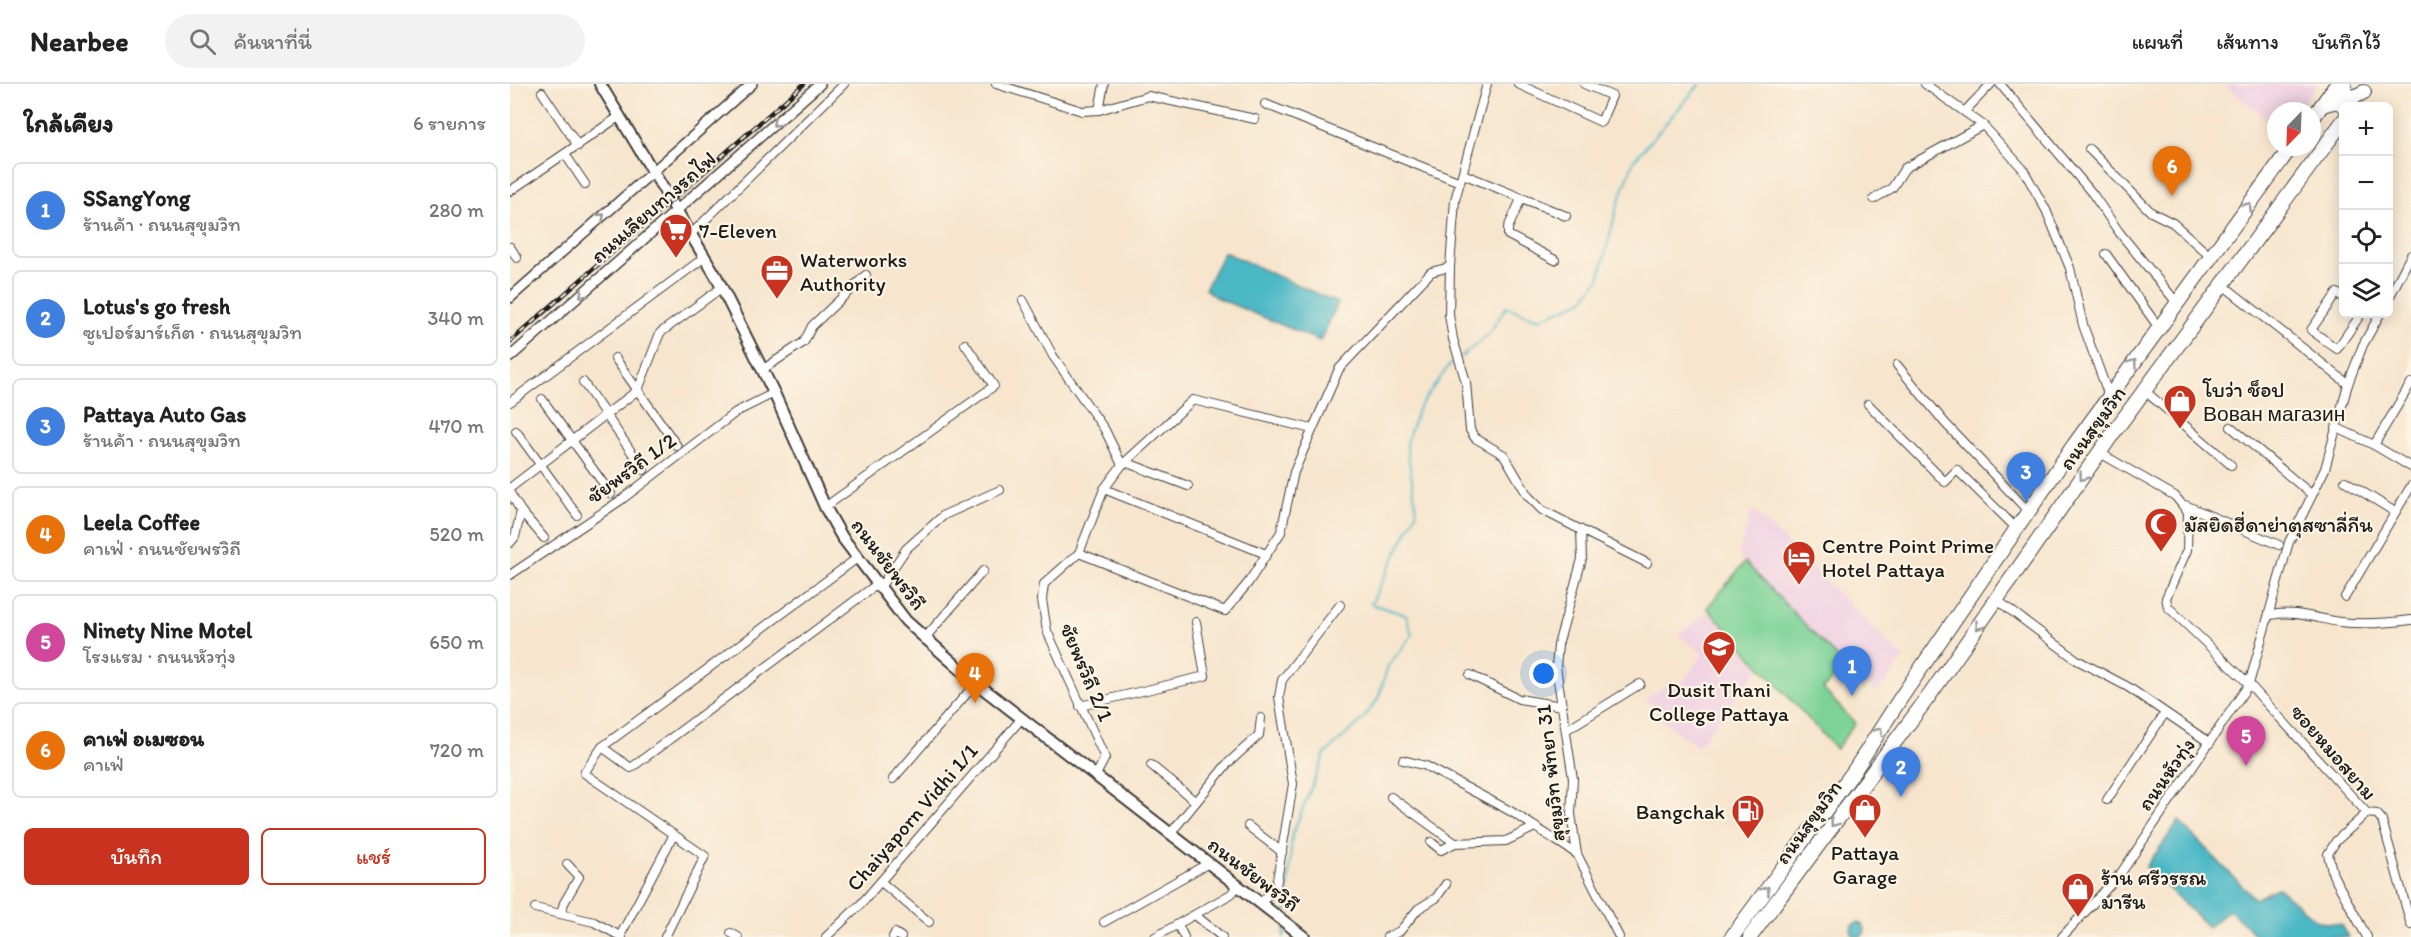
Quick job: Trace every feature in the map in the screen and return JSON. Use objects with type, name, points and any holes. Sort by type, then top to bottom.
[{"type":"highway","points":[[2322,105],[2337,84]]},
{"type":"highway","points":[[2344,84],[2344,92],[2352,98],[2367,88]]},
{"type":"highway","points":[[2356,102],[2367,88]]},
{"type":"highway","points":[[2322,105],[2339,103]]},
{"type":"highway","name":"ถนนสุขุมวิท","points":[[1750,937],[1950,668],[2100,453],[2339,126]]},
{"type":"highway","name":"ถนนสุขุมวิท","points":[[1732,937],[1854,771],[1931,652],[2109,396],[2284,156]]},
{"type":"highway","points":[[1931,652],[1932,662],[1938,668],[1946,670],[1950,668]]},
{"type":"main road","name":"ถนนชัยพรวิถี","points":[[600,84],[705,257],[774,393],[825,507],[856,559],[877,587],[924,639],[976,683],[1304,937]]},
{"type":"street","name":"ถนนเลียบทางรถไฟ","points":[[510,298],[752,84]]},
{"type":"street","name":"ถนนเลียบทางรถไฟ","points":[[510,357],[820,84]]},
{"type":"street","points":[[691,234],[844,84]]},
{"type":"street","points":[[996,84],[1024,88],[1082,111],[1099,110],[1148,96],[1255,119]]},
{"type":"street","points":[[1099,110],[1104,84]]},
{"type":"street","points":[[1487,84],[1455,200],[1450,267],[1449,315],[1454,345],[1466,382],[1468,423],[1475,438],[1504,455],[1528,496],[1542,510],[1647,563]]},
{"type":"street","points":[[1518,84],[1601,122],[1612,96],[1584,84]]},
{"type":"street","points":[[1925,84],[1966,110],[1983,125],[2023,169],[2046,210],[2070,268],[2084,325],[2109,396]]},
{"type":"street","points":[[1966,110],[1991,84]]},
{"type":"street","points":[[2000,84],[2092,193],[2119,232],[2177,303]]},
{"type":"street","points":[[542,92],[578,146]]},
{"type":"street","points":[[1265,104],[1566,216]]},
{"type":"street","points":[[510,191],[620,116]]},
{"type":"street","points":[[1874,199],[1892,188],[1905,168],[1983,125]]},
{"type":"street","points":[[2089,149],[2151,212],[2173,223],[2211,257]]},
{"type":"street","points":[[565,154],[585,184]]},
{"type":"street","points":[[1521,199],[1508,228],[1508,235],[1555,260]]},
{"type":"street","points":[[510,247],[517,258]]},
{"type":"street","points":[[2106,254],[2159,328]]},
{"type":"street","points":[[2393,292],[2411,255]]},
{"type":"street","points":[[510,402],[705,257]]},
{"type":"street","points":[[1079,553],[1225,611],[1248,584],[1281,532],[1294,472],[1339,369],[1431,272],[1450,267]]},
{"type":"street","points":[[762,370],[804,342],[812,327],[866,274]]},
{"type":"street","points":[[2403,275],[2411,280]]},
{"type":"street","points":[[2223,285],[2348,384]]},
{"type":"street","points":[[510,488],[572,438],[638,390],[660,333],[722,288]]},
{"type":"street","points":[[2339,295],[2337,293],[2311,330],[2337,349],[2361,318]]},
{"type":"street","points":[[1023,300],[1053,356],[1105,430],[1123,463],[1188,486]]},
{"type":"street","name":"ถนนหัวทุ่ง","points":[[2062,937],[2085,915],[2121,873],[2249,684],[2271,615],[2272,596],[2289,542],[2325,469],[2348,384],[2363,345],[2377,318]]},
{"type":"street","points":[[825,507],[994,386],[965,344]]},
{"type":"street","points":[[615,358],[677,446]]},
{"type":"street","points":[[1898,365],[1945,423],[2029,512]]},
{"type":"street","points":[[583,382],[644,470]]},
{"type":"street","points":[[2374,445],[2411,383]]},
{"type":"street","points":[[2145,391],[2231,465]]},
{"type":"street","name":"ชัยพรวิถี 1/2","points":[[510,575],[621,500],[736,412],[774,393]]},
{"type":"street","points":[[542,399],[611,494]]},
{"type":"street","name":"ชัยพรวิถี 2/1","points":[[1095,775],[1105,758],[1047,632],[1042,600],[1047,579],[1079,553],[1104,489],[1123,463],[1193,400],[1312,429]]},
{"type":"street","points":[[1868,404],[1945,482],[1957,470],[2017,528]]},
{"type":"street","points":[[2231,427],[2311,494]]},
{"type":"street","points":[[2337,428],[2374,445],[2411,467]]},
{"type":"street","points":[[516,431],[577,515]]},
{"type":"street","points":[[2100,453],[2175,496],[2185,506],[2278,545]]},
{"type":"street","points":[[2345,482],[2395,512]]},
{"type":"street","points":[[2345,597],[2411,486]]},
{"type":"street","points":[[1104,489],[1266,554]]},
{"type":"street","points":[[602,747],[631,768],[877,587],[906,549],[944,515],[999,490]]},
{"type":"street","points":[[510,493],[521,511],[544,538]]},
{"type":"street","name":"ซอยหมอสยาม","points":[[2185,506],[2188,512],[2187,550],[2166,598],[2168,607],[2249,684],[2367,813],[2336,841],[2328,854],[2333,875],[2367,937]]},
{"type":"street","points":[[510,543],[514,537],[521,511]]},
{"type":"street","name":"สุขุมวิท พัทยา 31","points":[[1581,530],[1582,559],[1558,645],[1556,667],[1573,779],[1571,814],[1578,854],[1619,937]]},
{"type":"street","points":[[665,937],[705,856],[584,773],[602,747],[856,559]]},
{"type":"street","points":[[924,639],[983,571]]},
{"type":"street","points":[[1996,600],[2078,660],[2128,687],[2210,743]]},
{"type":"street","points":[[1261,903],[1276,886],[1293,784],[1279,697],[1282,680],[1340,605]]},
{"type":"street","points":[[2271,615],[2285,612],[2340,622],[2374,624],[2411,620]]},
{"type":"street","points":[[1080,706],[1205,676],[1196,622]]},
{"type":"street","points":[[1470,675],[1519,699],[1562,706]]},
{"type":"street","points":[[893,779],[976,683]]},
{"type":"street","points":[[1566,730],[1640,684]]},
{"type":"street","points":[[2107,800],[2165,713]]},
{"type":"street","points":[[1170,834],[1227,764],[1259,735],[1261,717]]},
{"type":"street","name":"Chaiyaporn Vidhi 1/1","points":[[826,937],[880,882],[1022,718]]},
{"type":"street","points":[[1403,759],[1426,766],[1535,827],[1578,854]]},
{"type":"street","points":[[1151,765],[1196,802]]},
{"type":"street","points":[[1391,797],[1455,843]]},
{"type":"street","points":[[2367,813],[2377,814],[2382,820],[2411,925]]},
{"type":"street","points":[[1248,826],[1282,852]]},
{"type":"street","points":[[1431,842],[1441,850],[1455,843],[1506,841],[1535,827]]},
{"type":"street","points":[[535,908],[594,922],[621,937],[674,836]]},
{"type":"street","points":[[561,913],[579,877],[567,864]]},
{"type":"street","points":[[1104,922],[1208,864]]},
{"type":"street","points":[[880,882],[929,922]]},
{"type":"street","points":[[1387,937],[1400,931],[1418,909],[1436,898],[1446,884]]},
{"type":"street","points":[[1155,937],[1231,894],[1238,886]]},
{"type":"street","points":[[1195,915],[1222,937]]},
{"type":"street","points":[[1178,925],[1184,936]]},
{"type":"street","points":[[893,937],[895,933],[901,937]]},
{"type":"shaded area","points":[[2228,84],[2318,84],[2303,102],[2267,102],[2267,118],[2226,87]]},
{"type":"shaded area","name":"Centre Point Prime Hotel Pattaya","points":[[1752,509],[1904,658],[1877,693],[1845,666],[1738,555]]},
{"type":"shaded area","name":"Dusit Thani College Pattaya","points":[[1709,612],[1759,668],[1697,747],[1663,721],[1646,699],[1673,681],[1680,685],[1703,654],[1678,635]]},
{"type":"green space","points":[[1745,562],[1845,666],[1823,689],[1855,723],[1836,749],[1707,608]]},
{"type":"water","points":[[1224,252],[1338,303],[1320,341],[1215,297],[1205,289]]},
{"type":"water","points":[[2179,821],[2255,899],[2278,888],[2318,922],[2340,924],[2348,937],[2258,937],[2229,910],[2208,927],[2146,867]]},
{"type":"water","points":[[1858,923],[1863,925],[1865,930],[1863,935],[1858,937],[1853,935],[1851,930],[1853,925]]},
{"type":"waterway","points":[[1461,357],[1489,334],[1506,307],[1539,319],[1582,301],[1599,279],[1617,207],[1634,160],[1700,84]]},
{"type":"waterway","points":[[1286,917],[1292,835],[1325,754],[1362,720],[1378,699],[1388,666],[1412,635],[1406,615],[1371,604],[1417,512],[1406,443],[1419,407],[1448,367],[1456,360]]},
{"type":"waterway","points":[[1284,937],[1285,926]]},
{"type":"railway","points":[[510,342],[804,84]]},
{"type":"place","name":"คาเฟ่ อเมซอน","points":[[2172,196]]},
{"type":"place","name":"7-Eleven","points":[[676,259]]},
{"type":"place","name":"Waterworks Authority","points":[[777,300]]},
{"type":"place","name":"โบว่า ช็อป Вован магазин","points":[[2180,430]]},
{"type":"place","name":"Pattaya Auto Gas","points":[[2026,502]]},
{"type":"place","name":"มัสยิดฮี่ดาย่าตุสซาลี่กีน","points":[[2161,553]]},
{"type":"place","name":"Centre Point Prime Hotel Pattaya","points":[[1799,586]]},
{"type":"place","name":"Dusit Thani College Pattaya","points":[[1719,676]]},
{"type":"place","name":"SSangYong","points":[[1852,696]]},
{"type":"place","name":"Leela Coffee","points":[[975,703]]},
{"type":"place","name":"Ninety Nine Motel","points":[[2246,766]]},
{"type":"place","name":"Lotus's go fresh","points":[[1901,797]]},
{"type":"place","name":"Pattaya Garage","points":[[1865,839]]},
{"type":"place","name":"Bangchak","points":[[1748,840]]},
{"type":"place","name":"ร้าน ศรีวรรณ มารีน","points":[[2078,918]]}]
